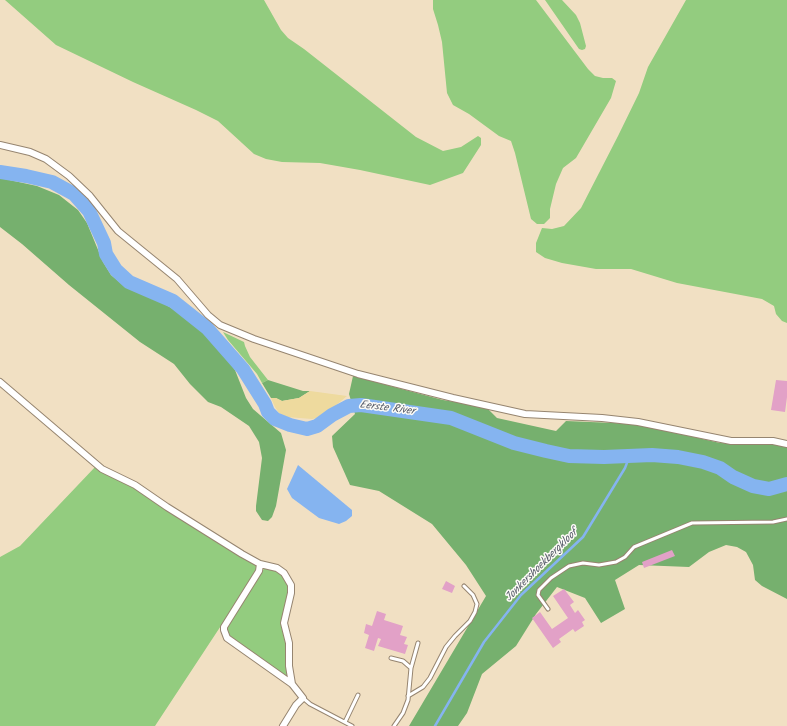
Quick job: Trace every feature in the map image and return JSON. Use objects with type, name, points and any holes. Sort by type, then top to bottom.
[{"type":"street","points":[[0,144],[30,152],[46,159],[69,176],[90,196],[118,231],[177,279],[208,315],[220,325],[254,339],[358,374],[453,398],[525,414],[602,418],[638,422],[730,441],[773,441],[787,444]]},
{"type":"street","points":[[0,382],[102,469],[135,485],[242,554],[260,564],[281,570],[288,578],[291,585],[291,593],[284,623],[289,643],[289,666],[292,684]]},
{"type":"street","points":[[260,564],[259,570],[224,627],[224,633],[227,638],[292,684],[303,698],[296,705],[283,726]]},
{"type":"lane","points":[[548,609],[538,595],[539,590],[551,578],[569,566],[583,563],[599,564],[616,562],[626,557],[634,547],[692,523],[773,522],[787,519]]},
{"type":"lane","points":[[408,696],[423,687],[430,678],[446,647],[470,621],[475,612],[476,604],[473,595],[464,586]]},
{"type":"lane","points":[[394,726],[403,714],[408,700],[411,668],[418,643]]},
{"type":"lane","points":[[391,658],[403,661],[411,668]]},
{"type":"lane","points":[[345,722],[358,695]]},
{"type":"lane","points":[[303,698],[310,704],[352,726]]},
{"type":"green space","points":[[5,0],[264,0],[281,30],[288,38],[416,137],[443,151],[461,147],[478,136],[481,138],[481,145],[463,173],[430,185],[320,163],[282,162],[266,159],[254,154],[218,121],[56,45]]},
{"type":"green space","points":[[433,0],[536,0],[588,69],[595,76],[612,78],[616,81],[611,98],[576,158],[563,168],[556,184],[550,209],[550,218],[544,224],[537,224],[531,219],[511,141],[499,136],[469,114],[453,105],[447,93],[442,42],[433,9]]},
{"type":"green space","points":[[545,0],[562,0],[576,15],[580,23],[586,46],[585,49],[579,49]]},
{"type":"green space","points":[[686,0],[787,0],[787,323],[782,321],[776,314],[774,306],[762,299],[677,283],[631,269],[596,269],[562,263],[545,258],[536,252],[536,243],[542,228],[552,229],[564,226],[581,208],[639,93],[648,67]]},
{"type":"green space","points":[[0,178],[37,186],[59,195],[78,210],[87,223],[103,262],[111,275],[124,286],[161,302],[178,312],[197,326],[219,348],[235,370],[246,398],[253,409],[281,433],[286,450],[276,506],[272,517],[268,521],[262,520],[256,511],[262,458],[259,442],[249,426],[221,407],[208,402],[190,384],[174,364],[140,342],[0,227]]},
{"type":"green space","points":[[223,332],[244,342],[250,357],[268,380],[262,383],[257,374]]},
{"type":"green space","points":[[353,376],[443,400],[486,407],[497,418],[556,431],[566,421],[638,424],[720,443],[780,445],[787,447],[787,599],[762,586],[755,580],[753,565],[746,552],[737,547],[726,545],[709,552],[689,567],[639,565],[615,580],[625,609],[601,623],[585,598],[557,587],[536,614],[516,646],[482,674],[467,713],[458,726],[409,726],[486,596],[466,565],[432,524],[379,491],[350,485],[333,447],[332,436],[355,414],[349,394]]},
{"type":"green space","points":[[268,380],[303,391],[310,391],[299,398],[282,401],[276,398],[271,398],[262,383]]},
{"type":"green space","points":[[96,466],[126,482],[257,566],[257,571],[155,726],[0,726],[0,557],[20,546]]},
{"type":"green space","points":[[265,567],[274,569],[286,578],[289,588],[284,611],[288,645],[287,677],[227,634],[226,631],[227,626]]},
{"type":"sand","points":[[310,391],[347,396],[321,417],[312,419],[287,417],[279,413],[271,398],[276,398],[282,401],[299,398]]},
{"type":"water","points":[[298,465],[352,510],[352,516],[339,524],[319,518],[292,498],[287,489]]},
{"type":"building","points":[[776,380],[787,381],[785,412],[771,410]]},
{"type":"building","points":[[672,550],[675,556],[644,568],[642,562]]},
{"type":"building","points":[[446,581],[455,586],[452,593],[442,589]]},
{"type":"building","points":[[564,589],[574,602],[570,605],[575,613],[578,610],[585,620],[582,622],[584,626],[575,632],[573,629],[559,639],[561,642],[553,648],[532,618],[540,612],[552,629],[568,618],[553,596]]},
{"type":"building","points":[[377,611],[386,614],[384,620],[403,626],[400,635],[407,637],[404,644],[408,645],[405,654],[378,646],[381,639],[378,638],[374,651],[365,648],[369,635],[364,633],[366,624],[372,626]]},
{"type":"waterway","name":"Eerste River","points":[[0,172],[52,182],[74,194],[89,211],[104,243],[106,254],[116,270],[129,282],[173,301],[207,328],[243,369],[265,404],[268,412],[275,419],[290,425],[307,429],[317,426],[332,415],[349,406],[361,405],[451,418],[514,443],[569,456],[604,457],[652,455],[678,457],[703,462],[720,468],[733,477],[753,486],[769,489],[787,484]]},
{"type":"waterway","name":"Jonkershoekbergkloof","points":[[435,726],[484,642],[521,595],[583,537],[625,468],[630,455]]}]
